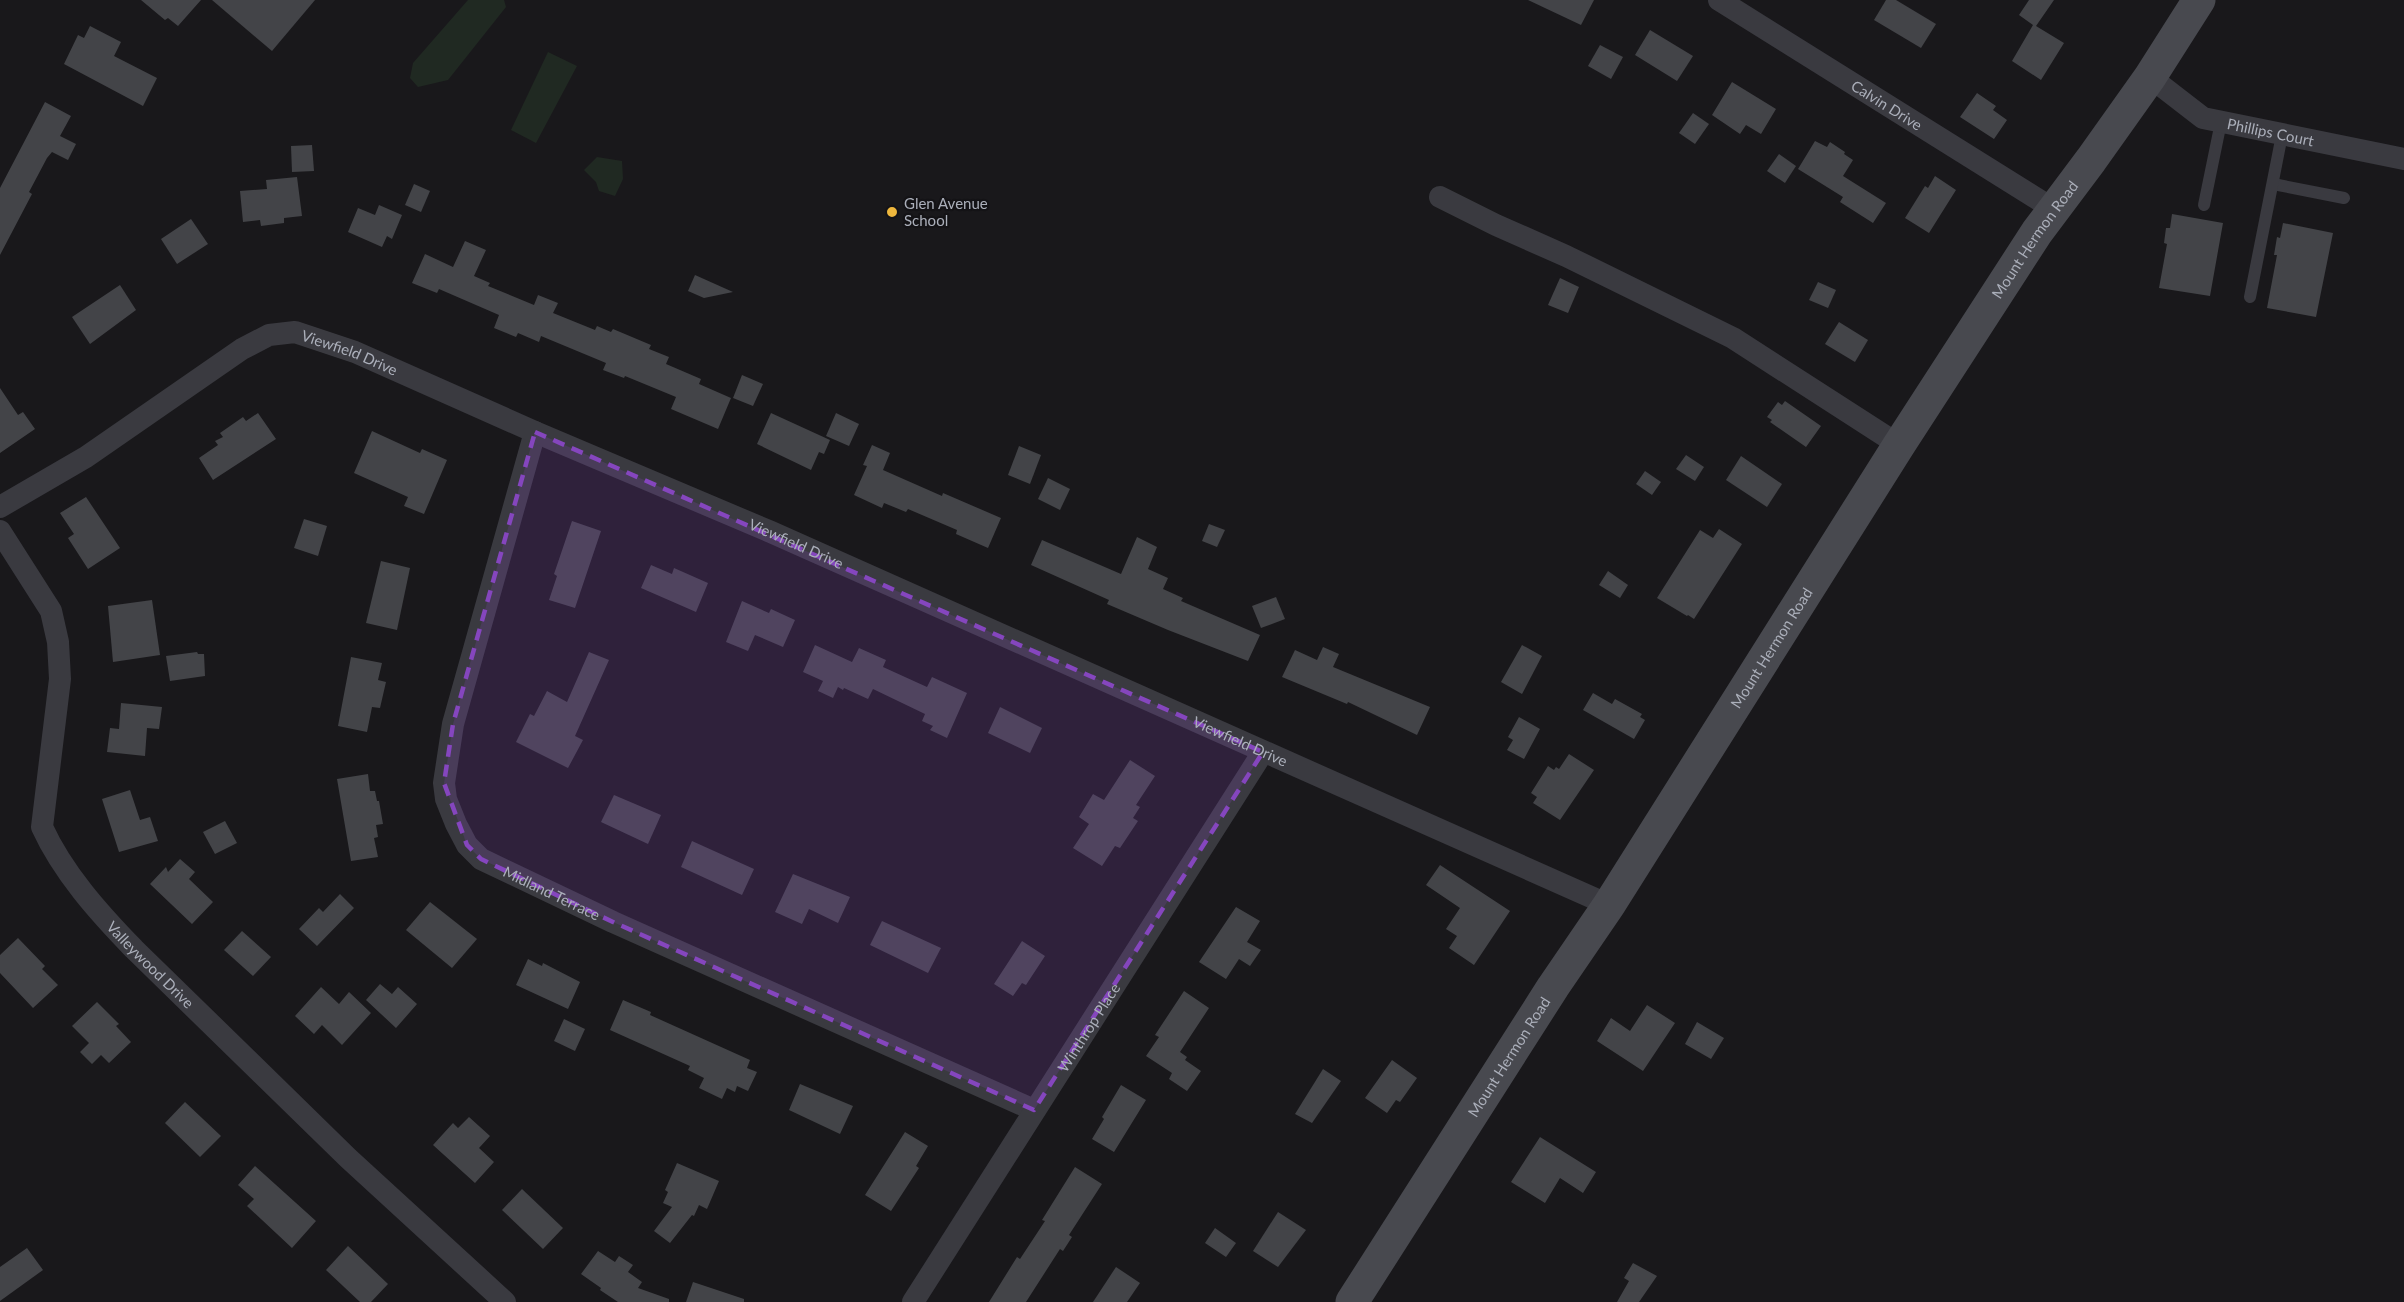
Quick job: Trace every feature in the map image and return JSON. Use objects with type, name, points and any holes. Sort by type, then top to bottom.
[{"type":"main road","name":"Mount Hermon Road","points":[[1352,1302],[1553,987],[1609,905],[1899,445],[2037,232],[2150,77],[2199,0]]},
{"type":"street","name":"Calvin Drive","points":[[1719,0],[2055,210]]},
{"type":"street","name":"Phillips Court","points":[[2150,77],[2203,118],[2404,159]]},
{"type":"street","points":[[1440,197],[1732,338],[1899,445]]},
{"type":"street","name":"Viewfield Drive","points":[[0,507],[86,457],[242,349],[269,335],[295,332],[355,352],[535,432],[771,532],[1609,905]]},
{"type":"street","name":"Midland Terrace","points":[[535,432],[451,736],[444,783],[446,799],[467,845],[481,859],[613,922],[1034,1110]]},
{"type":"street","name":"Valleywood Drive","points":[[0,531],[51,611],[58,642],[60,679],[42,827],[49,843],[99,913],[134,949],[348,1158],[505,1302]]},
{"type":"street","name":"Winthrop Place","points":[[913,1302],[1034,1110],[1077,1048],[1263,752]]},
{"type":"lane","points":[[2204,206],[2221,122]]},
{"type":"lane","points":[[2250,297],[2282,135]]},
{"type":"lane","points":[[2273,184],[2344,198]]},
{"type":"highlighted area","points":[[535,432],[1263,752],[1034,1110],[613,922],[481,859],[467,845],[444,783],[453,724]]},
{"type":"shaded area","points":[[468,0],[504,0],[506,7],[448,80],[418,87],[410,78],[413,63]]},
{"type":"shaded area","points":[[548,52],[577,66],[536,143],[511,130]]},
{"type":"shaded area","points":[[597,157],[622,161],[623,179],[615,196],[599,191],[596,182],[584,170]]},
{"type":"building","points":[[141,0],[201,0],[178,26],[168,18],[165,20]]},
{"type":"building","points":[[212,0],[315,0],[272,51]]},
{"type":"building","points":[[1528,0],[1594,0],[1581,25]]},
{"type":"building","points":[[1886,0],[1896,0],[1936,24],[1921,48],[1874,20]]},
{"type":"building","points":[[2029,0],[2054,0],[2036,26],[2064,43],[2041,80],[2012,61],[2033,25],[2019,15]]},
{"type":"building","points":[[90,26],[121,42],[114,56],[157,78],[143,106],[64,64],[78,35],[84,38]]},
{"type":"building","points":[[1650,30],[1693,56],[1677,81],[1635,55]]},
{"type":"building","points":[[1600,45],[1623,57],[1611,79],[1588,66]]},
{"type":"building","points":[[1732,82],[1776,109],[1761,134],[1746,125],[1740,134],[1712,115]]},
{"type":"building","points":[[1977,93],[1996,106],[1993,110],[2007,120],[1994,139],[1960,117]]},
{"type":"building","points":[[45,102],[71,116],[60,136],[76,144],[68,160],[52,152],[47,158],[29,192],[32,194],[0,255],[0,188]]},
{"type":"building","points":[[1693,113],[1709,124],[1695,144],[1679,133]]},
{"type":"building","points":[[1815,141],[1827,147],[1830,142],[1845,152],[1844,154],[1853,160],[1843,176],[1886,203],[1873,223],[1840,202],[1843,197],[1798,169]]},
{"type":"building","points":[[312,145],[314,171],[292,172],[291,146]]},
{"type":"building","points":[[1779,154],[1796,166],[1785,183],[1767,171]]},
{"type":"building","points":[[1935,176],[1956,190],[1929,233],[1905,218],[1925,186],[1928,188]]},
{"type":"building","points":[[297,177],[302,216],[284,218],[284,223],[261,226],[260,220],[243,222],[240,191],[267,189],[266,180]]},
{"type":"building","points":[[414,184],[430,191],[421,212],[405,205]]},
{"type":"building","points":[[379,205],[402,215],[392,239],[387,236],[382,247],[348,232],[358,208],[375,215]]},
{"type":"building","points":[[2172,214],[2223,223],[2210,296],[2159,288],[2167,244],[2164,243],[2166,228],[2170,228]]},
{"type":"building","points":[[191,219],[208,244],[177,264],[161,239]]},
{"type":"building","points":[[2283,223],[2333,233],[2316,317],[2267,308],[2277,255],[2274,255],[2277,237],[2280,238]]},
{"type":"building","points":[[465,241],[486,250],[474,276],[490,283],[488,286],[534,305],[538,295],[558,303],[553,313],[595,330],[597,326],[611,332],[613,329],[651,345],[649,349],[669,357],[666,364],[701,379],[699,384],[731,398],[718,429],[671,409],[676,397],[625,376],[624,378],[603,370],[606,363],[541,336],[539,342],[518,333],[516,337],[494,328],[499,315],[439,289],[437,293],[412,283],[425,254],[453,267]]},
{"type":"building","points":[[695,275],[733,292],[704,298],[688,291]]},
{"type":"building","points":[[1560,278],[1579,287],[1568,313],[1548,305]]},
{"type":"building","points":[[1818,282],[1836,290],[1828,308],[1809,300]]},
{"type":"building","points":[[120,285],[136,310],[90,344],[72,317]]},
{"type":"building","points":[[1839,322],[1868,340],[1855,362],[1825,344]]},
{"type":"building","points":[[742,375],[763,384],[753,406],[733,398]]},
{"type":"building","points":[[0,388],[18,415],[23,412],[35,429],[0,453]]},
{"type":"building","points":[[1785,401],[1821,426],[1806,447],[1770,422],[1772,420],[1767,417],[1778,402],[1782,405]]},
{"type":"building","points":[[258,413],[276,439],[213,480],[199,458],[218,445],[215,441],[223,437],[220,433],[243,417],[246,421]]},
{"type":"building","points":[[771,413],[830,440],[824,454],[819,452],[811,470],[757,444]]},
{"type":"building","points":[[836,413],[859,424],[849,446],[826,436]]},
{"type":"building","points":[[372,431],[420,453],[422,449],[447,460],[424,514],[404,506],[408,497],[354,473]]},
{"type":"building","points":[[872,445],[890,453],[883,470],[942,496],[943,493],[1001,518],[988,548],[956,534],[957,530],[908,509],[906,512],[884,503],[882,508],[854,495],[867,466],[863,465]]},
{"type":"building","points":[[1019,446],[1041,455],[1030,484],[1008,475]]},
{"type":"building","points":[[1686,455],[1704,467],[1695,481],[1676,469]]},
{"type":"building","points":[[1741,456],[1782,484],[1767,507],[1726,480]]},
{"type":"building","points":[[1645,471],[1661,482],[1652,495],[1636,484]]},
{"type":"building","points":[[1048,478],[1070,489],[1060,510],[1038,499]]},
{"type":"building","points":[[86,497],[120,548],[88,569],[68,538],[74,534],[60,513]]},
{"type":"building","points":[[304,519],[327,526],[318,556],[294,548]]},
{"type":"building","points":[[572,521],[601,531],[575,608],[549,600],[557,576],[554,574]]},
{"type":"building","points":[[1209,524],[1225,530],[1217,547],[1202,541]]},
{"type":"building","points":[[1719,529],[1742,544],[1694,619],[1657,598],[1700,530],[1713,538]]},
{"type":"building","points":[[1137,537],[1157,547],[1148,569],[1168,578],[1163,589],[1183,598],[1181,601],[1260,635],[1248,661],[1107,604],[1109,600],[1031,565],[1042,540],[1121,574]]},
{"type":"building","points":[[381,561],[410,568],[397,630],[366,623]]},
{"type":"building","points":[[651,565],[672,574],[674,568],[708,583],[696,612],[641,588]]},
{"type":"building","points":[[1608,571],[1628,585],[1620,598],[1599,585]]},
{"type":"building","points":[[1276,597],[1285,619],[1261,628],[1252,606]]},
{"type":"building","points":[[152,600],[160,655],[113,662],[108,606]]},
{"type":"building","points":[[742,601],[769,613],[771,609],[795,620],[783,647],[755,635],[748,651],[726,642]]},
{"type":"building","points":[[815,645],[852,662],[859,648],[886,660],[883,667],[927,687],[932,677],[967,693],[947,738],[930,730],[933,726],[922,721],[925,714],[873,689],[868,699],[838,687],[833,698],[818,691],[823,681],[803,672]]},
{"type":"building","points":[[1522,645],[1542,656],[1522,694],[1501,682]]},
{"type":"building","points":[[1323,647],[1339,654],[1333,667],[1430,707],[1417,735],[1348,702],[1347,704],[1282,677],[1295,650],[1317,660]]},
{"type":"building","points":[[197,652],[204,654],[205,676],[170,681],[166,656]]},
{"type":"building","points":[[589,652],[609,660],[575,736],[583,740],[568,768],[516,742],[530,714],[534,716],[547,691],[567,702]]},
{"type":"building","points":[[351,657],[382,663],[378,680],[386,682],[380,708],[372,707],[367,732],[338,726]]},
{"type":"building","points":[[1593,693],[1612,704],[1615,699],[1642,714],[1640,717],[1645,720],[1634,739],[1583,710]]},
{"type":"building","points":[[121,703],[162,707],[159,729],[147,728],[145,756],[107,752],[110,728],[119,729]]},
{"type":"building","points":[[1000,707],[1042,728],[1030,753],[988,733]]},
{"type":"building","points":[[1519,717],[1540,729],[1524,759],[1507,750],[1513,740],[1508,737]]},
{"type":"building","points":[[1569,754],[1594,770],[1560,820],[1533,803],[1537,797],[1531,793],[1548,766],[1554,770],[1556,767],[1559,769]]},
{"type":"building","points":[[1130,760],[1155,776],[1136,805],[1140,807],[1133,818],[1138,821],[1120,848],[1115,846],[1102,866],[1073,848],[1089,824],[1079,817],[1093,794],[1104,800]]},
{"type":"building","points":[[368,774],[370,791],[375,791],[377,801],[379,801],[383,824],[376,825],[378,837],[374,838],[378,857],[351,861],[337,779]]},
{"type":"building","points":[[130,790],[140,820],[150,817],[158,841],[119,852],[102,799]]},
{"type":"building","points":[[614,795],[661,815],[648,844],[601,822]]},
{"type":"building","points":[[225,821],[237,843],[215,854],[203,832]]},
{"type":"building","points":[[692,841],[754,869],[742,895],[681,867]]},
{"type":"building","points":[[180,859],[195,872],[189,879],[213,902],[192,924],[150,884],[166,867],[168,872]]},
{"type":"building","points":[[1440,865],[1510,911],[1474,965],[1449,948],[1457,936],[1446,929],[1460,908],[1426,885]]},
{"type":"building","points":[[793,874],[850,897],[838,923],[809,909],[802,924],[775,912]]},
{"type":"building","points":[[340,894],[354,908],[317,946],[299,929],[319,908],[323,912]]},
{"type":"building","points":[[430,902],[477,939],[452,968],[406,930]]},
{"type":"building","points":[[1236,907],[1260,921],[1247,942],[1261,950],[1250,966],[1239,959],[1226,979],[1199,962]]},
{"type":"building","points":[[882,921],[941,948],[928,973],[870,945]]},
{"type":"building","points":[[242,931],[271,957],[253,976],[224,950]]},
{"type":"building","points":[[18,938],[45,966],[42,969],[58,985],[33,1008],[0,973],[0,955]]},
{"type":"building","points":[[1022,941],[1045,956],[1026,985],[1022,983],[1013,996],[994,984]]},
{"type":"building","points":[[528,959],[542,966],[543,963],[580,982],[568,1009],[516,985]]},
{"type":"building","points":[[380,984],[392,994],[398,987],[417,1004],[396,1028],[366,1000]]},
{"type":"building","points":[[321,987],[339,1004],[349,992],[371,1013],[342,1045],[322,1025],[314,1034],[295,1016]]},
{"type":"building","points":[[1184,991],[1209,1008],[1180,1052],[1187,1057],[1185,1060],[1201,1071],[1187,1091],[1169,1079],[1172,1073],[1146,1056],[1159,1037],[1155,1035]]},
{"type":"building","points":[[623,1000],[651,1012],[650,1015],[750,1060],[747,1068],[757,1072],[748,1091],[737,1086],[735,1092],[727,1088],[722,1099],[699,1088],[704,1078],[688,1070],[690,1066],[610,1030]]},
{"type":"building","points":[[97,1002],[119,1024],[116,1026],[131,1042],[109,1063],[101,1055],[92,1064],[80,1052],[89,1043],[72,1026]]},
{"type":"building","points":[[1647,1005],[1675,1023],[1643,1071],[1597,1041],[1611,1018],[1630,1031]]},
{"type":"building","points":[[564,1019],[585,1029],[575,1051],[554,1041]]},
{"type":"building","points":[[1697,1022],[1724,1038],[1711,1059],[1685,1044]]},
{"type":"building","points":[[1392,1060],[1417,1078],[1400,1102],[1396,1100],[1387,1113],[1365,1098]]},
{"type":"building","points":[[1323,1069],[1341,1081],[1312,1123],[1295,1114]]},
{"type":"building","points":[[800,1084],[853,1106],[840,1134],[789,1110]]},
{"type":"building","points":[[1121,1085],[1146,1100],[1114,1152],[1092,1139]]},
{"type":"building","points":[[185,1102],[221,1136],[200,1157],[165,1123]]},
{"type":"building","points":[[469,1117],[490,1136],[479,1148],[494,1162],[475,1183],[433,1145],[453,1123],[458,1128]]},
{"type":"building","points":[[905,1132],[928,1146],[916,1166],[919,1168],[891,1211],[865,1195]]},
{"type":"building","points":[[1540,1137],[1596,1172],[1583,1193],[1560,1178],[1545,1203],[1511,1182]]},
{"type":"building","points":[[677,1163],[719,1181],[707,1209],[699,1205],[694,1216],[692,1215],[670,1243],[654,1231],[672,1207],[663,1203],[668,1192],[665,1190]]},
{"type":"building","points":[[255,1166],[316,1221],[292,1248],[247,1206],[254,1199],[238,1185]]},
{"type":"building","points":[[1075,1167],[1102,1184],[1069,1235],[1072,1237],[1063,1251],[1060,1249],[1026,1302],[989,1302],[1017,1257],[1020,1259],[1045,1221],[1042,1220]]},
{"type":"building","points":[[522,1189],[563,1228],[543,1249],[502,1210]]},
{"type":"building","points":[[1278,1212],[1306,1230],[1278,1267],[1253,1251]]},
{"type":"building","points":[[1215,1228],[1236,1243],[1226,1257],[1205,1243]]},
{"type":"building","points":[[348,1246],[388,1284],[371,1302],[360,1302],[326,1270]]},
{"type":"building","points":[[27,1248],[43,1270],[0,1301],[0,1267]]},
{"type":"building","points":[[598,1251],[615,1262],[619,1256],[633,1265],[628,1272],[642,1282],[638,1288],[669,1299],[669,1302],[618,1302],[600,1290],[601,1288],[581,1274]]},
{"type":"building","points":[[1633,1263],[1657,1276],[1639,1302],[1617,1302],[1629,1281],[1624,1278]]},
{"type":"building","points":[[1116,1267],[1140,1283],[1127,1302],[1093,1302]]},
{"type":"building","points":[[693,1282],[744,1299],[744,1302],[686,1302]]},
{"type":"place","name":"Glen Avenue School","points":[[892,212]]}]
